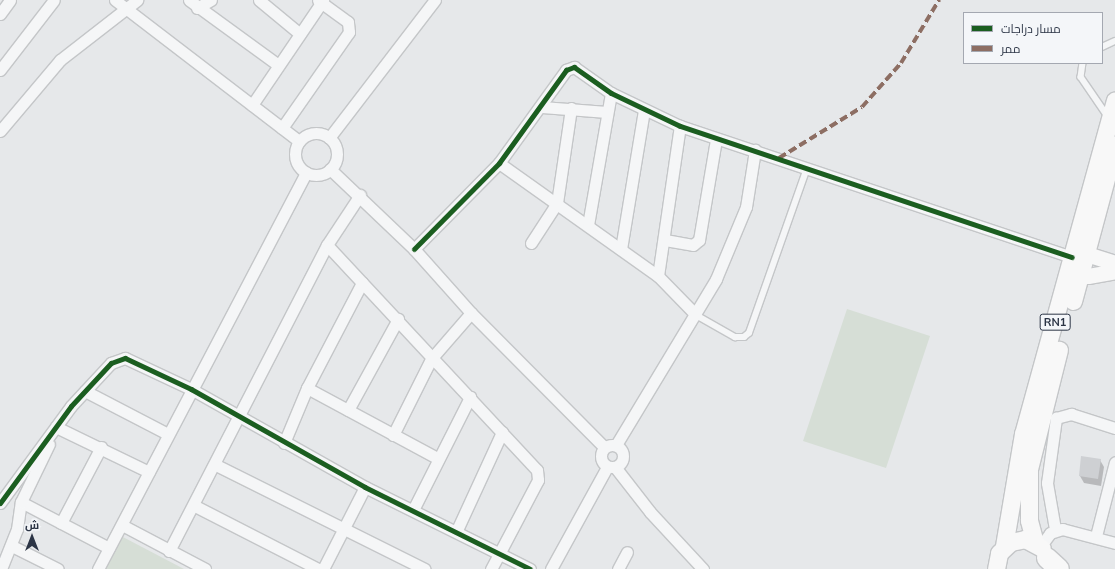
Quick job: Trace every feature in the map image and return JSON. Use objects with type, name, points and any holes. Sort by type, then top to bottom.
[{"type":"main road","name":"RN1","points":[[1046,557],[1029,520],[1029,469],[1074,275],[1077,254],[1115,100]]},
{"type":"main road","name":"RN1","points":[[1077,254],[1115,145]]},
{"type":"main road","name":"RN1","points":[[996,569],[1013,512],[1017,460],[1074,275]]},
{"type":"main road","points":[[1004,546],[1018,540],[1046,557]]},
{"type":"street","points":[[0,14],[10,0]]},
{"type":"street","points":[[0,70],[54,0]]},
{"type":"street","points":[[115,0],[299,141]]},
{"type":"street","points":[[0,131],[60,60],[137,0]]},
{"type":"street","points":[[189,0],[197,8],[278,65]]},
{"type":"street","points":[[197,8],[210,0]]},
{"type":"street","points":[[259,0],[300,34]]},
{"type":"street","points":[[329,138],[435,0]]},
{"type":"street","points":[[252,105],[321,1],[348,22],[349,32],[282,128]]},
{"type":"street","points":[[414,249],[499,163],[542,107],[570,67],[580,69],[611,93],[644,110],[680,126],[716,139],[808,166],[1077,254],[1115,263]]},
{"type":"street","points":[[588,225],[611,93]]},
{"type":"street","points":[[542,107],[571,108],[607,112]]},
{"type":"street","points":[[531,243],[557,203],[571,108]]},
{"type":"street","points":[[621,249],[644,110]]},
{"type":"street","points":[[658,276],[665,240],[680,126]]},
{"type":"street","points":[[310,134],[329,138],[336,157],[330,169],[318,174],[306,172],[295,158],[299,141],[310,134]]},
{"type":"street","points":[[665,240],[693,245],[699,240],[716,139]]},
{"type":"street","points":[[604,447],[616,445],[696,315],[739,227],[750,191],[755,150]]},
{"type":"street","points":[[499,163],[658,276],[696,315]]},
{"type":"street","points":[[330,169],[360,195],[414,249],[471,312],[604,447]]},
{"type":"street","points":[[98,569],[306,172]]},
{"type":"street","points":[[169,551],[195,506],[216,465],[237,418],[327,245],[360,195]]},
{"type":"street","points":[[327,245],[398,319],[431,358],[502,432],[538,476],[500,554],[491,569]]},
{"type":"street","points":[[1074,275],[1115,271]]},
{"type":"street","points":[[284,442],[307,388],[362,283]]},
{"type":"street","points":[[394,435],[431,358],[471,312]]},
{"type":"street","points":[[348,410],[398,319]]},
{"type":"street","points":[[0,503],[85,391],[118,358],[125,358],[191,389],[237,418],[365,487],[457,530],[530,569]]},
{"type":"street","points":[[307,388],[437,458]]},
{"type":"street","points":[[85,391],[168,434]]},
{"type":"street","points":[[413,510],[437,458],[470,397]]},
{"type":"street","points":[[1046,557],[1056,530],[1047,483],[1056,418],[1071,414],[1115,428]]},
{"type":"street","points":[[54,430],[101,447],[149,472]]},
{"type":"street","points":[[1,569],[12,546],[21,502],[43,461],[54,430]]},
{"type":"street","points":[[457,530],[502,432]]},
{"type":"street","points":[[551,569],[611,467],[623,454],[616,445]]},
{"type":"street","points":[[61,523],[101,447]]},
{"type":"street","points":[[604,447],[600,458],[611,467],[703,569]]},
{"type":"street","points":[[1096,536],[1115,462]]},
{"type":"street","points":[[216,465],[344,527],[425,569]]},
{"type":"street","points":[[323,569],[365,487]]},
{"type":"street","points":[[21,502],[109,548]]},
{"type":"street","points":[[195,506],[318,569]]},
{"type":"street","points":[[122,525],[205,569]]},
{"type":"street","points":[[1056,530],[1096,536],[1115,543]]},
{"type":"street","points":[[12,546],[58,569]]},
{"type":"lane","points":[[1103,47],[1115,41]]},
{"type":"lane","points":[[1083,64],[1081,77],[1088,92],[1110,119]]},
{"type":"lane","points":[[696,315],[735,337],[744,338],[749,333],[808,166]]},
{"type":"shaded area","points":[[847,309],[930,336],[886,468],[803,441]]},
{"type":"shaded area","points":[[121,536],[184,569],[104,569]]},
{"type":"building","points":[[1081,456],[1101,459],[1098,479],[1079,476]]},
{"type":"marked path","points":[[779,158],[862,107],[901,63],[939,0]]},
{"type":"cycle path","points":[[414,249],[499,163],[566,70],[574,67],[611,93],[680,126],[1072,257]]},
{"type":"cycle path","points":[[0,503],[71,406],[111,363],[125,358],[191,389],[365,487],[530,569]]}]
